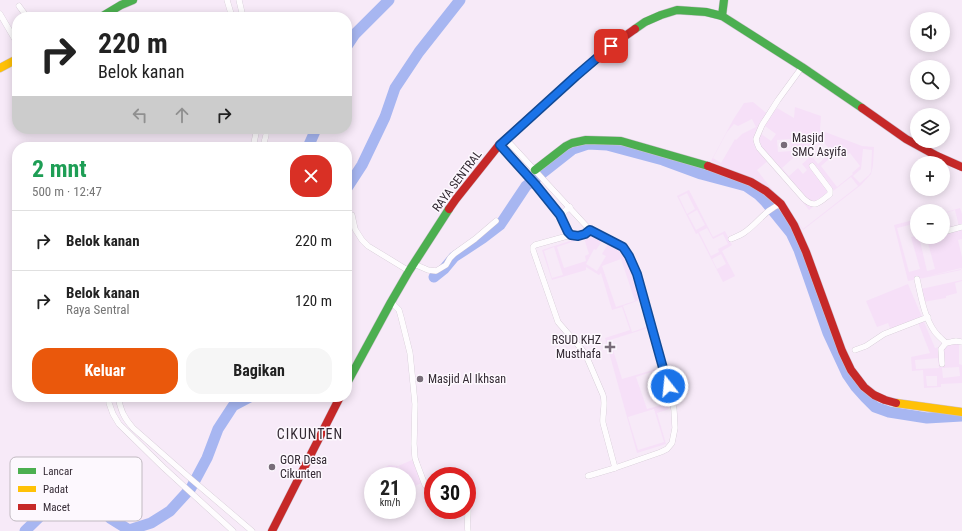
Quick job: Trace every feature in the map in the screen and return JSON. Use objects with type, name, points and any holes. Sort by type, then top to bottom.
[{"type":"main road","points":[[110,12],[133,0]]},
{"type":"main road","points":[[722,16],[724,0]]},
{"type":"main road","name":"RAYA SENTRAL","points":[[352,374],[391,302],[456,199],[500,145],[593,61],[645,22],[661,15],[677,10],[706,12],[722,16],[802,67],[906,139],[937,156],[962,167]]},
{"type":"main road","points":[[0,68],[12,62]]},
{"type":"main road","points":[[538,173],[566,146],[572,143],[586,140],[621,141],[712,167],[751,182],[766,191],[794,225],[806,252],[850,370],[864,387],[885,400],[895,403],[962,412]]},
{"type":"main road","points":[[272,531],[337,402]]},
{"type":"street","points":[[228,0],[231,12]]},
{"type":"street","points":[[239,0],[242,12]]},
{"type":"street","points":[[19,6],[23,12]]},
{"type":"street","points":[[0,14],[12,34]]},
{"type":"street","points":[[802,67],[762,125],[756,139],[759,148],[804,199],[808,203],[816,204],[830,194],[830,190],[812,166]]},
{"type":"street","points":[[506,139],[590,230],[623,247],[629,256],[637,274],[674,410],[675,428],[672,443],[667,449],[616,468],[588,476]]},
{"type":"street","points":[[500,145],[560,215],[571,235]]},
{"type":"street","points":[[731,239],[746,231],[777,205]]},
{"type":"street","points":[[560,215],[570,207]]},
{"type":"street","points":[[352,215],[355,228],[362,240],[368,246],[409,272]]},
{"type":"street","points":[[414,264],[428,270],[436,271],[446,265],[454,254],[475,239],[496,220]]},
{"type":"street","points":[[950,230],[962,227]]},
{"type":"street","points":[[590,230],[585,234],[578,236],[571,235],[535,246],[533,247],[533,250],[558,322],[584,352],[603,395],[603,423],[616,468]]},
{"type":"street","points":[[917,279],[921,299],[928,317],[935,332],[946,343]]},
{"type":"street","points":[[391,302],[399,310],[410,353],[415,404],[415,458],[424,482]]},
{"type":"street","points":[[855,350],[866,346],[884,334],[928,317]]},
{"type":"street","points":[[942,364],[941,349],[946,343],[962,342]]},
{"type":"street","points":[[109,402],[113,414],[119,424],[164,468],[233,531]]},
{"type":"street","points":[[119,402],[126,420],[134,428],[191,480],[252,531]]},
{"type":"street","points":[[186,487],[191,480]]},
{"type":"street","points":[[467,519],[468,531]]},
{"type":"shaded area","points":[[753,102],[770,116],[777,108],[794,118],[795,107],[821,116],[820,130],[862,146],[874,147],[871,174],[861,185],[803,230],[776,196],[764,185],[711,161],[733,120],[744,103]],"holes":[[[752,119],[756,127],[742,134],[736,140],[735,139],[721,163],[713,158],[727,132],[734,124],[738,126]],[[765,126],[776,134],[771,141],[760,133]],[[790,139],[791,151],[778,152],[777,140]],[[823,141],[831,151],[818,164],[807,150],[816,142],[819,145]],[[863,149],[872,150],[871,172],[869,175],[860,183],[853,176],[861,169]],[[802,150],[809,158],[802,164],[807,170],[803,174],[798,168],[789,176],[782,168]],[[836,153],[842,159],[850,153],[860,166],[837,187],[821,166]],[[769,160],[809,210],[851,177],[858,186],[803,229],[757,170]]]},
{"type":"shaded area","points":[[689,190],[713,237],[725,231],[732,245],[722,251],[735,276],[723,282],[677,196]],"holes":[[[687,193],[695,209],[687,214],[679,197]],[[697,210],[705,225],[696,230],[688,215]],[[707,228],[713,239],[723,234],[728,244],[718,249],[719,252],[711,256],[699,232]],[[721,254],[726,264],[717,269],[712,259]]]},
{"type":"shaded area","points":[[960,208],[962,214],[962,239],[958,240],[962,257],[962,269],[961,268],[925,277],[961,269],[962,274],[961,270],[919,279],[921,289],[962,280],[955,283],[957,293],[946,296],[946,298],[923,302],[918,279],[908,281],[894,225],[910,221],[910,225],[897,228],[909,272],[920,269],[913,244],[921,244],[927,271],[935,269],[928,244],[950,244],[950,225],[951,228],[959,226],[955,210],[950,211]]},
{"type":"shaded area","name":"RSUD KHZ Musthafa","points":[[585,236],[595,236],[608,242],[624,255],[643,302],[664,370],[656,372],[669,409],[657,413],[666,444],[637,453],[605,338],[630,330],[622,307],[612,310],[601,273],[599,275],[586,267],[586,270],[552,280],[542,250]],"holes":[[[584,238],[589,254],[585,256],[586,261],[564,268],[557,247]],[[602,241],[608,244],[602,254],[606,256],[597,271],[586,264],[594,249],[596,250]],[[554,247],[563,275],[552,278],[544,251]],[[621,259],[635,301],[616,307],[602,266]],[[640,300],[649,326],[632,332],[623,306]],[[648,328],[660,368],[622,379],[610,340]],[[654,371],[665,404],[647,409],[636,377]],[[654,409],[664,442],[638,450],[628,417]]]},
{"type":"shaded area","points":[[908,284],[935,348],[962,344],[959,345],[959,364],[962,365],[962,383],[941,384],[941,387],[924,388],[923,370],[912,371],[911,357],[930,353],[917,320],[891,330],[888,323],[877,327],[866,301]],"holes":[[[938,358],[939,368],[916,369],[915,360]],[[959,367],[960,376],[943,378],[942,368]],[[926,376],[937,376],[937,386],[927,386]]]},
{"type":"shaded area","points":[[412,460],[415,467],[385,467],[389,465],[398,466]]},
{"type":"shaded area","points":[[416,469],[422,483],[416,485]]},
{"type":"waterway","points":[[352,38],[389,0]]},
{"type":"waterway","points":[[352,180],[362,165],[385,117],[395,88],[419,52],[460,0]]},
{"type":"waterway","points":[[310,142],[314,134]]},
{"type":"waterway","points":[[434,277],[444,269],[454,257],[500,225],[526,186],[573,149],[588,144],[607,145],[663,160],[701,174],[746,186],[759,195],[791,233],[799,250],[828,333],[847,374],[865,397],[875,407],[889,412],[927,418],[962,416]]},
{"type":"waterway","points":[[115,521],[129,530],[151,523],[170,511],[191,488],[207,458],[218,429],[233,406],[241,402]]},
{"type":"waterway","points":[[25,531],[35,521]]},
{"type":"traffic: fast","points":[[109,12],[133,0]]},
{"type":"traffic: fast","points":[[722,16],[724,0]]},
{"type":"traffic: fast","points":[[635,29],[645,22],[677,10],[706,12],[722,16],[802,67],[862,108]]},
{"type":"traffic: fast","points":[[535,170],[566,146],[586,140],[621,141],[708,166]]},
{"type":"traffic: fast","points":[[352,374],[409,271],[449,209]]},
{"type":"traffic: slow","points":[[0,68],[12,62]]},
{"type":"traffic: slow","points":[[896,403],[962,412]]},
{"type":"traffic: jam","points":[[449,209],[499,145],[611,46],[635,29]]},
{"type":"traffic: jam","points":[[862,108],[906,139],[937,156],[962,167]]},
{"type":"traffic: jam","points":[[708,166],[751,182],[766,191],[781,204],[794,225],[806,252],[842,351],[851,370],[864,387],[874,395],[896,403]]},
{"type":"traffic: jam","points":[[272,531],[337,402]]},
{"type":"place","name":"Masjid SMC Asyifa","points":[[784,145]]},
{"type":"place","name":"RSUD KHZ Musthafa","points":[[610,347]]},
{"type":"place","name":"Masjid Al Ikhsan","points":[[420,379]]},
{"type":"place","name":"GOR Desa Cikunten","points":[[272,467]]},
{"type":"district","name":"CIKUNTEN","points":[[310,434]]},
{"type":"route","points":[[611,46],[500,145],[560,215],[571,235],[578,236],[585,234],[590,230],[623,247],[637,274],[668,386]]}]
